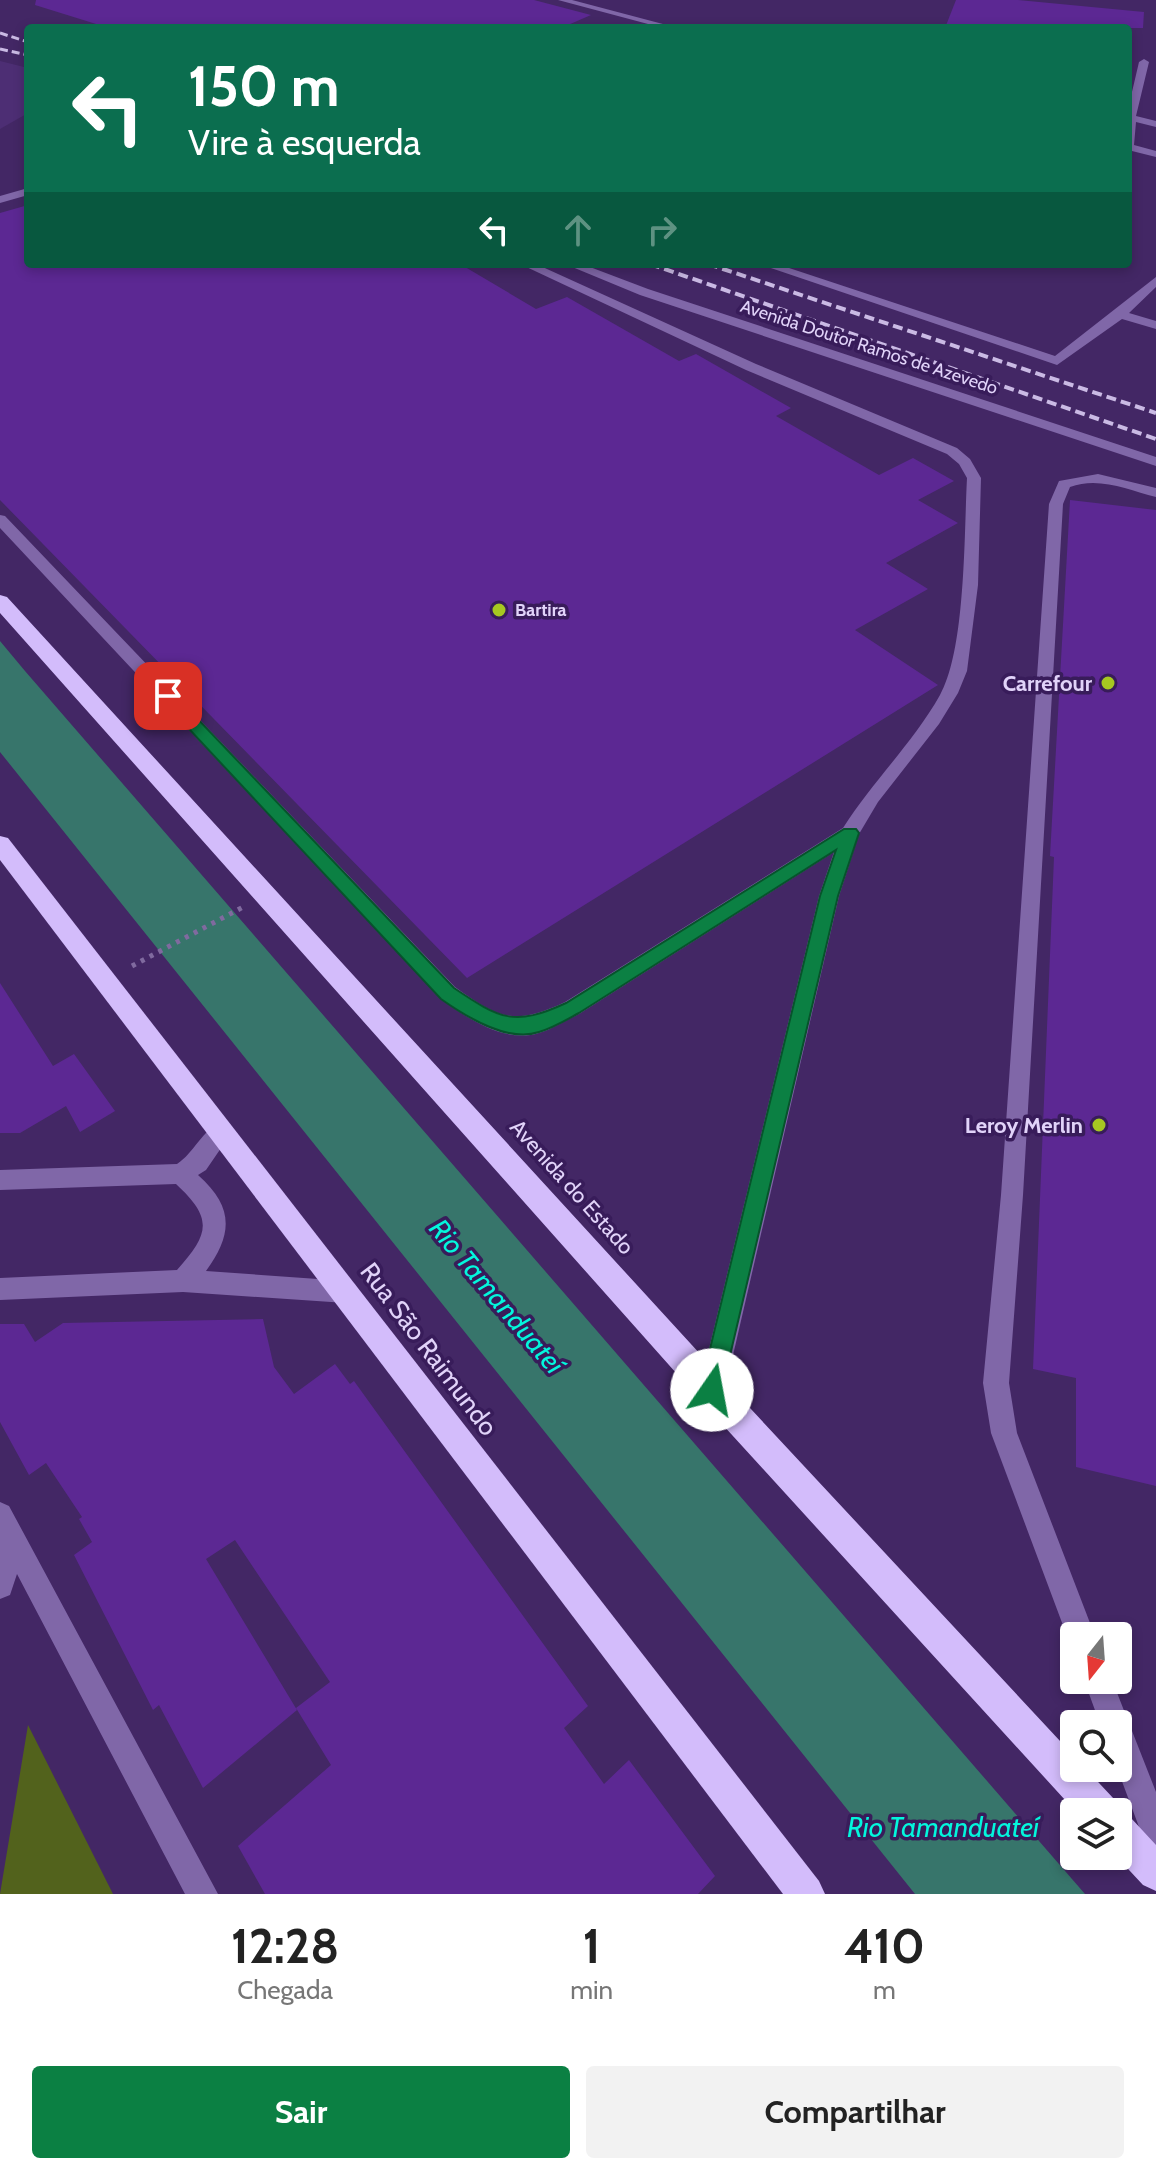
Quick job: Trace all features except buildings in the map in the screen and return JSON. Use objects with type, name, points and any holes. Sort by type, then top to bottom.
[{"type":"highway","name":"Avenida do Estado","points":[[0,601],[712,1390],[1088,1798]]},
{"type":"highway","name":"Rua São Raimundo","points":[[0,844],[806,1894]]},
{"type":"highway","points":[[1132,1846],[1156,1872]]},
{"type":"street","points":[[562,0],[658,24]]},
{"type":"street","points":[[1132,109],[1144,62]]},
{"type":"street","points":[[1132,118],[1156,124]]},
{"type":"street","points":[[1132,148],[1156,154]]},
{"type":"street","points":[[0,200],[24,192]]},
{"type":"street","points":[[535,268],[751,367],[952,451],[965,462],[974,478],[970,585],[959,671],[933,720],[872,797],[850,833],[829,896],[712,1390]]},
{"type":"street","name":"Avenida Doutor Ramos de Azevedo","points":[[581,268],[644,292],[1156,462]]},
{"type":"street","points":[[777,268],[1052,360],[1066,356],[1156,281]]},
{"type":"street","points":[[1120,314],[1156,325]]},
{"type":"street","points":[[1076,1622],[1004,1433],[996,1383],[1012,1195],[1056,504],[1064,484],[1076,478],[1118,482],[1156,493]]},
{"type":"street","points":[[0,519],[448,993],[481,1017],[535,1026],[572,1008],[850,833]]},
{"type":"street","points":[[0,1180],[181,1174],[198,1163],[221,1132]]},
{"type":"street","points":[[181,1174],[203,1192],[214,1210],[216,1235],[209,1253],[183,1281]]},
{"type":"street","points":[[0,1289],[183,1281],[346,1292]]},
{"type":"street","points":[[0,1585],[6,1528]]},
{"type":"street","points":[[6,1528],[202,1894]]},
{"type":"street","points":[[1132,1769],[1156,1832]]},
{"type":"path","points":[[132,966],[250,904]]},
{"type":"shaded area","points":[[0,61],[24,67],[24,115],[0,129]]},
{"type":"green space","points":[[28,1725],[113,1894],[0,1894]]},
{"type":"water","name":"Rio Tamanduateí","points":[[0,641],[1060,1865],[1060,1870],[1064,1870],[1085,1894],[915,1894],[0,752]]},
{"type":"railway","points":[[0,33],[24,41]]},
{"type":"railway","points":[[0,49],[24,54]]},
{"type":"railway","points":[[662,268],[1156,439]]},
{"type":"railway","points":[[720,268],[1156,413]]},
{"type":"place","name":"Bartira","points":[[499,610]]},
{"type":"place","name":"Carrefour","points":[[1108,683]]},
{"type":"place","name":"Leroy Merlin","points":[[1099,1125]]},
{"type":"route","points":[[168,696],[448,993],[481,1017],[511,1024],[535,1026],[572,1008],[850,833],[829,896],[712,1390]]}]
